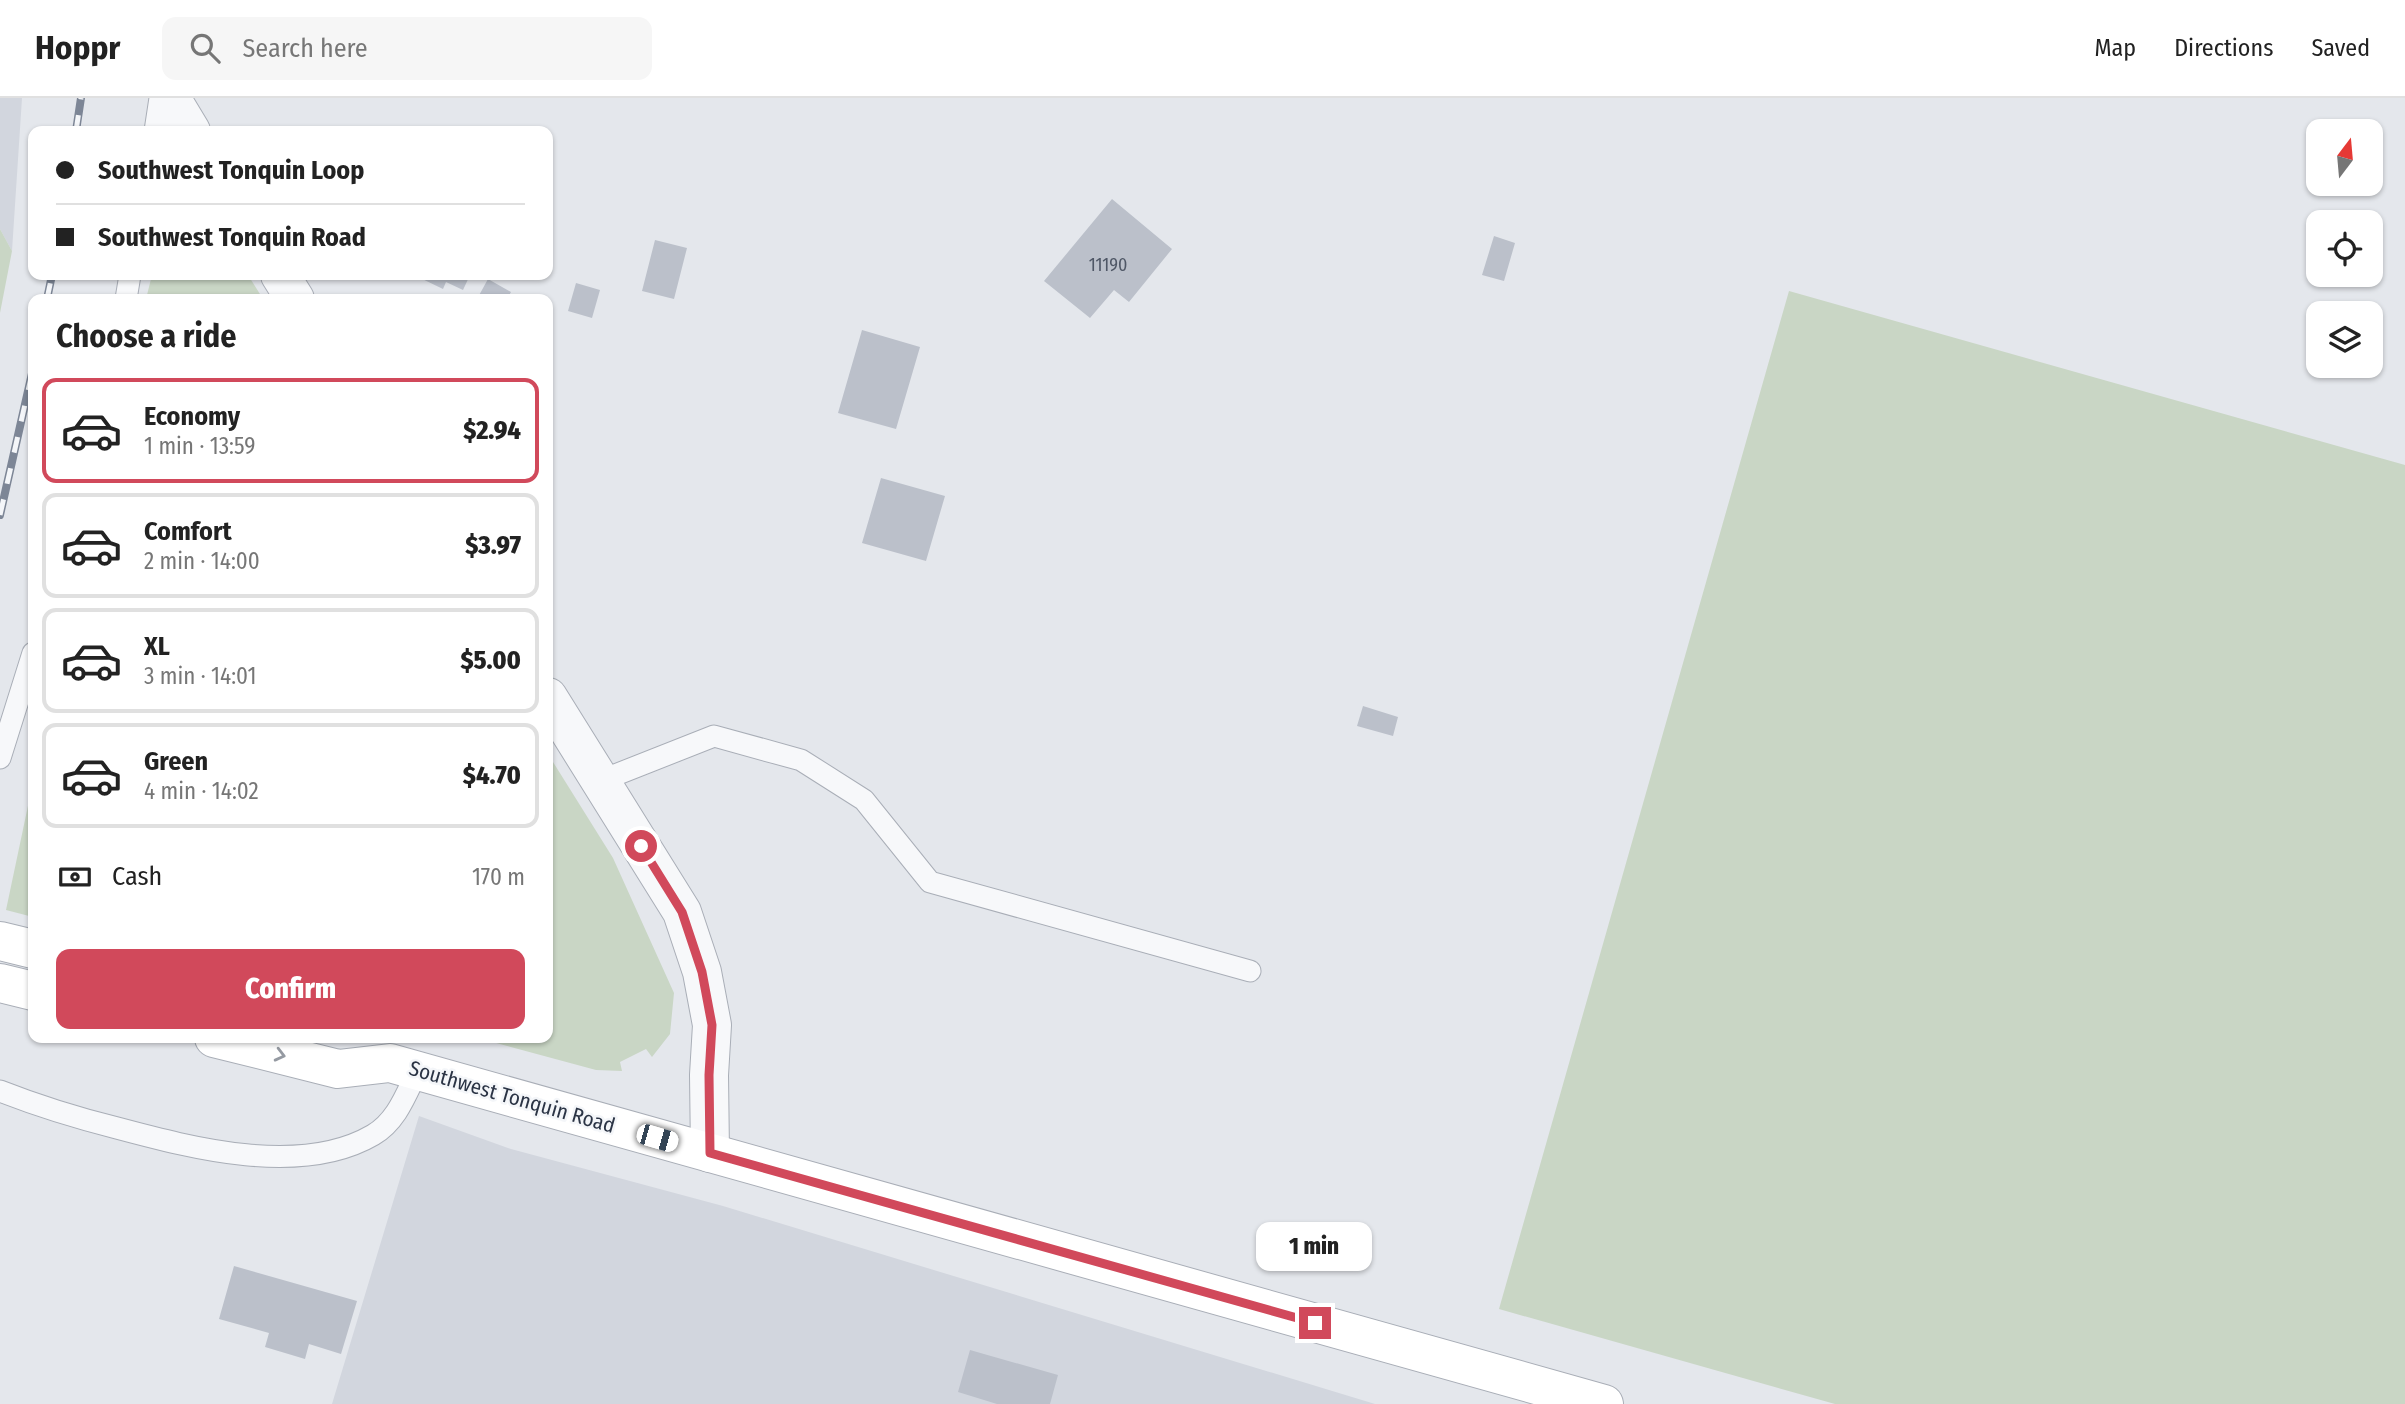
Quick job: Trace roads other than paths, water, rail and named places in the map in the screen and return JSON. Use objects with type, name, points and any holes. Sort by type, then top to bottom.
[{"type":"street","points":[[171,98],[188,126]]},
{"type":"street","points":[[553,705],[682,912],[702,972],[712,1025],[709,1075],[710,1153]]},
{"type":"street","points":[[0,941],[28,948]]},
{"type":"street","points":[[0,983],[28,991]]},
{"type":"street","name":"Southwest Tonquin Road","points":[[234,1043],[338,1069],[404,1067]]},
{"type":"street","name":"Southwest Tonquin Road","points":[[367,1043],[404,1067],[1604,1404]]},
{"type":"lane","points":[[156,126],[160,98]]},
{"type":"lane","points":[[0,758],[28,669]]},
{"type":"lane","points":[[600,781],[714,736],[801,760],[864,800],[930,882],[1250,971]]},
{"type":"lane","points":[[0,1091],[47,1108],[170,1143],[271,1157],[328,1152],[373,1134],[398,1112],[404,1067]]},
{"type":"railway","points":[[77,126],[81,98]]},
{"type":"railway","points":[[48,294],[51,280]]},
{"type":"railway","points":[[0,515],[28,391]]}]
